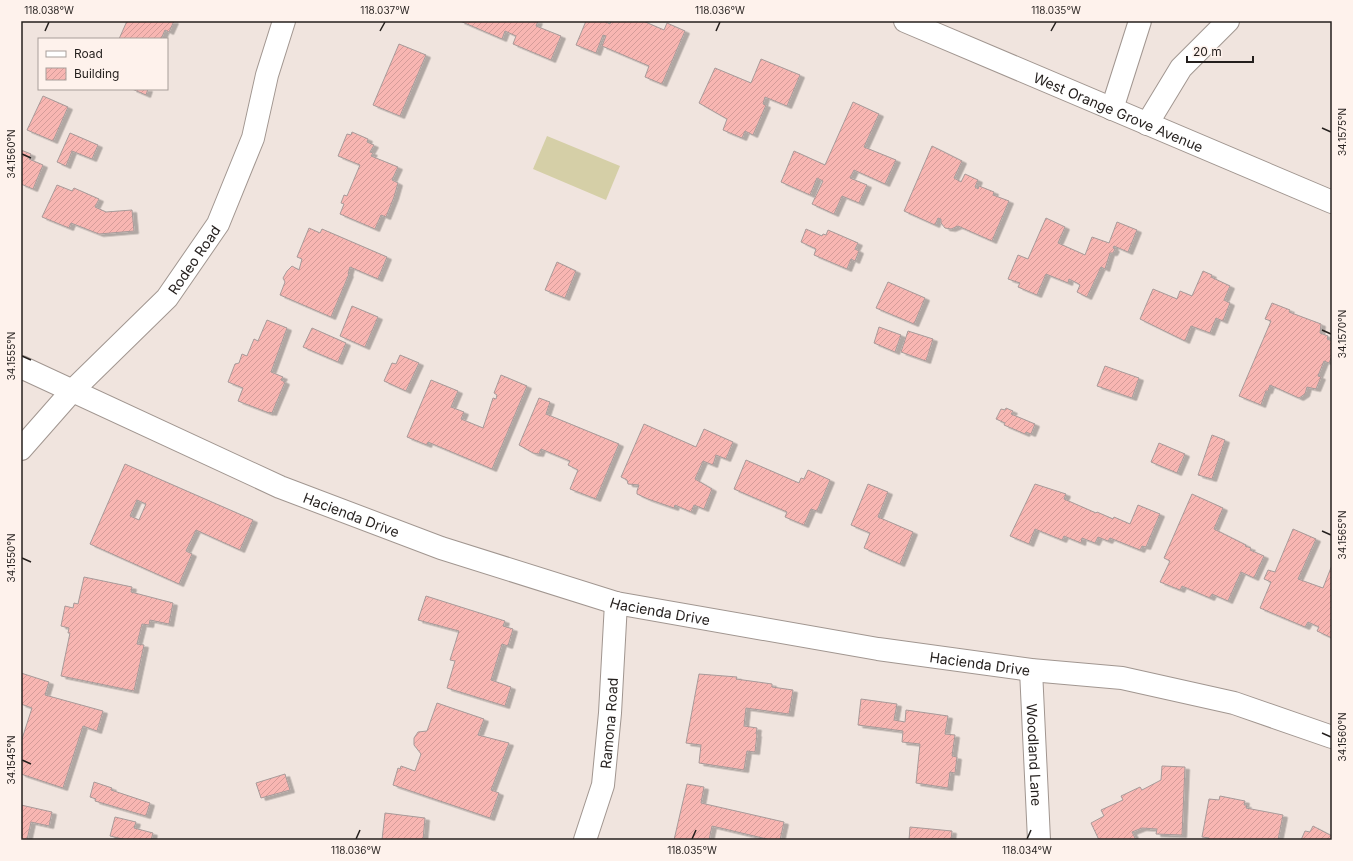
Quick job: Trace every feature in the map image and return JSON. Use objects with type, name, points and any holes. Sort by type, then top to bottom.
[{"type":"street","name":"Rodeo Road","points":[[21,449],[72,391],[168,298],[218,224],[253,138],[267,75],[284,21]]},
{"type":"street","name":"West Orange Grove Avenue","points":[[905,21],[1332,202]]},
{"type":"street","points":[[1112,109],[1140,21]]},
{"type":"street","points":[[1147,124],[1181,68],[1228,21]]},
{"type":"street","name":"Hacienda Drive","points":[[21,367],[280,487],[441,548],[616,603],[878,649],[1031,670],[1122,678],[1226,701],[1332,737]]},
{"type":"street","name":"Ramona Road","points":[[585,840],[603,785],[610,713],[616,603]]},
{"type":"street","name":"Woodland Lane","points":[[1031,670],[1039,840]]},
{"type":"shaded area","points":[[547,136],[620,166],[606,200],[533,169]]},
{"type":"building","points":[[127,21],[174,21],[169,32],[165,30],[161,38],[119,38]]},
{"type":"building","points":[[460,21],[538,21],[536,26],[561,36],[551,60],[513,44],[516,36],[505,31],[502,39]]},
{"type":"building","points":[[586,21],[604,21],[610,24],[611,21],[643,21],[664,30],[667,23],[685,31],[662,84],[645,77],[649,66],[602,46],[606,36],[603,35],[596,53],[576,45]]},
{"type":"building","points":[[399,44],[426,55],[400,116],[373,105]]},
{"type":"building","points":[[761,59],[800,75],[787,106],[765,97],[763,104],[766,105],[753,135],[745,131],[742,138],[723,130],[727,119],[699,103],[715,68],[751,83]]},
{"type":"building","points":[[134,90],[148,90],[146,95]]},
{"type":"building","points":[[43,96],[68,107],[53,141],[27,130]]},
{"type":"building","points":[[853,102],[879,114],[864,147],[896,160],[885,184],[854,170],[850,178],[867,185],[859,203],[842,196],[834,214],[812,204],[823,181],[817,178],[810,195],[781,182],[794,151],[825,165]]},
{"type":"building","points":[[352,132],[368,139],[367,142],[374,145],[370,152],[373,153],[371,156],[398,167],[392,180],[398,183],[394,197],[386,217],[381,215],[375,229],[340,214],[344,204],[341,203],[344,195],[347,196],[360,165],[338,156],[347,134],[351,135]]},
{"type":"building","points":[[70,133],[98,145],[92,159],[72,151],[66,166],[57,162]]},
{"type":"building","points":[[932,146],[962,161],[954,178],[961,182],[965,174],[978,180],[975,187],[978,189],[979,186],[994,192],[993,195],[1009,201],[992,241],[958,226],[951,229],[945,228],[941,223],[941,219],[938,218],[935,225],[904,211]]},
{"type":"building","points":[[21,150],[31,154],[29,159],[43,165],[33,189],[21,184]]},
{"type":"building","points":[[57,185],[72,191],[74,188],[99,199],[95,207],[106,212],[132,210],[134,231],[99,234],[71,223],[69,228],[42,217]]},
{"type":"building","points":[[1046,218],[1065,227],[1058,243],[1085,255],[1092,237],[1109,243],[1117,222],[1137,230],[1128,252],[1114,246],[1113,248],[1115,249],[1113,253],[1110,253],[1105,269],[1101,267],[1087,297],[1077,292],[1080,285],[1077,283],[1069,279],[1068,283],[1046,274],[1037,295],[1018,287],[1020,283],[1008,279],[1018,255],[1028,259]]},
{"type":"building","points":[[309,228],[320,233],[322,229],[387,257],[378,279],[350,267],[349,274],[331,317],[280,295],[285,282],[283,278],[287,271],[292,266],[299,270],[302,259],[297,257]]},
{"type":"building","points":[[806,229],[822,236],[823,234],[826,235],[828,230],[858,243],[855,249],[859,251],[855,261],[851,259],[847,269],[814,255],[816,249],[801,242]]},
{"type":"building","points":[[557,262],[576,271],[565,298],[545,290]]},
{"type":"building","points":[[1203,271],[1212,275],[1211,277],[1230,286],[1224,300],[1230,303],[1223,321],[1216,318],[1210,333],[1191,326],[1185,341],[1140,319],[1153,289],[1177,299],[1180,291],[1192,296]]},
{"type":"building","points":[[888,282],[925,298],[914,324],[876,308]]},
{"type":"building","points":[[1272,303],[1290,310],[1289,312],[1321,324],[1320,333],[1328,336],[1327,339],[1332,341],[1332,356],[1329,363],[1324,361],[1318,376],[1321,377],[1316,389],[1307,387],[1305,394],[1299,398],[1270,385],[1261,405],[1239,396],[1271,321],[1265,319]]},
{"type":"building","points":[[352,306],[378,317],[365,347],[340,336]]},
{"type":"building","points":[[267,320],[287,328],[271,372],[283,377],[281,380],[285,382],[272,413],[238,401],[243,388],[228,382],[235,364],[239,363],[242,354],[247,356],[254,339],[258,341]]},
{"type":"building","points":[[879,327],[901,335],[895,352],[874,343]]},
{"type":"building","points":[[312,328],[346,343],[338,362],[303,347]]},
{"type":"building","points":[[908,331],[933,339],[926,361],[901,352]]},
{"type":"building","points":[[400,355],[419,363],[406,391],[384,381],[392,363],[396,364]]},
{"type":"building","points":[[1105,366],[1139,378],[1132,398],[1097,386]]},
{"type":"building","points":[[501,375],[527,386],[492,469],[428,442],[427,445],[407,437],[431,380],[458,391],[451,407],[464,412],[461,419],[483,428],[493,398],[496,399],[497,395],[494,393]]},
{"type":"building","points":[[539,398],[550,402],[546,414],[619,444],[596,499],[570,489],[578,470],[568,465],[570,461],[541,449],[539,454],[533,453],[519,445]]},
{"type":"building","points":[[1006,408],[1013,411],[1011,414],[1035,424],[1031,434],[1026,432],[1025,434],[1004,425],[1005,423],[996,419],[1001,409],[1005,410]]},
{"type":"building","points":[[644,424],[696,447],[704,429],[733,442],[726,459],[716,455],[713,465],[703,461],[695,479],[712,489],[704,509],[694,505],[691,512],[675,505],[674,508],[648,499],[637,494],[639,485],[628,484],[627,480],[621,477]]},
{"type":"building","points":[[1212,435],[1225,440],[1212,479],[1198,475]]},
{"type":"building","points":[[1159,443],[1185,454],[1177,473],[1151,462]]},
{"type":"building","points":[[746,460],[799,483],[801,478],[804,479],[808,470],[830,480],[817,511],[811,509],[804,525],[785,517],[787,512],[734,489]]},
{"type":"building","points":[[125,464],[253,520],[240,550],[196,530],[186,551],[192,554],[179,584],[90,544]],"holes":[[[137,500],[146,504],[139,520],[130,516]]]},
{"type":"building","points":[[868,484],[888,492],[878,517],[913,532],[900,564],[864,548],[870,533],[851,525]]},
{"type":"building","points":[[1035,484],[1066,494],[1064,499],[1096,513],[1097,512],[1113,519],[1114,517],[1130,524],[1138,505],[1160,514],[1146,547],[1142,546],[1140,550],[1110,538],[1108,541],[1098,537],[1095,543],[1082,538],[1081,543],[1064,536],[1062,540],[1035,529],[1029,544],[1010,536]]},
{"type":"building","points":[[1192,494],[1223,508],[1214,529],[1246,545],[1245,546],[1251,548],[1250,550],[1264,556],[1254,578],[1241,572],[1228,601],[1212,594],[1210,598],[1182,586],[1180,590],[1160,582],[1170,561],[1164,558]]},
{"type":"building","points":[[1293,529],[1316,539],[1298,579],[1323,588],[1332,565],[1332,638],[1317,631],[1319,627],[1308,622],[1305,627],[1260,608],[1271,582],[1264,579],[1268,570],[1275,572]]},
{"type":"building","points":[[84,577],[132,587],[131,592],[173,603],[169,624],[150,620],[149,625],[142,624],[137,644],[144,645],[134,691],[61,676],[70,633],[68,633],[69,628],[61,626],[65,606],[73,608],[74,603],[78,604]]},
{"type":"building","points":[[426,596],[505,621],[503,626],[513,629],[508,646],[502,644],[491,680],[511,687],[505,706],[447,688],[455,661],[450,660],[459,631],[418,620]]},
{"type":"building","points":[[21,673],[49,682],[45,695],[103,711],[97,731],[83,726],[63,788],[21,774],[21,742],[32,708],[21,704]]},
{"type":"building","points":[[699,674],[737,677],[736,679],[772,684],[772,687],[793,690],[789,714],[746,708],[744,726],[757,728],[757,734],[755,752],[747,751],[744,770],[699,763],[701,745],[686,743]]},
{"type":"building","points":[[861,699],[897,704],[894,720],[905,722],[906,710],[948,716],[945,734],[955,735],[952,756],[957,757],[955,773],[950,772],[948,788],[916,783],[920,744],[902,742],[903,731],[858,725]]},
{"type":"building","points":[[437,703],[484,719],[478,735],[509,743],[491,790],[499,793],[490,818],[393,785],[398,768],[400,769],[401,766],[415,771],[421,754],[414,745],[414,738],[418,732],[427,731]]},
{"type":"building","points":[[1162,766],[1185,767],[1182,835],[1156,834],[1157,829],[1142,828],[1132,832],[1136,840],[1099,840],[1091,823],[1104,816],[1101,810],[1123,800],[1121,796],[1140,787],[1142,790],[1161,780]]},
{"type":"building","points":[[285,774],[290,790],[261,798],[256,783]]},
{"type":"building","points":[[94,782],[112,788],[111,790],[150,803],[146,816],[95,801],[96,799],[90,797]]},
{"type":"building","points":[[687,784],[704,787],[701,803],[784,822],[780,840],[771,840],[712,826],[709,840],[674,840]]},
{"type":"building","points":[[1220,796],[1245,801],[1244,805],[1247,805],[1246,808],[1283,815],[1278,840],[1209,840],[1209,838],[1202,837],[1209,799],[1219,800]]},
{"type":"building","points":[[21,805],[52,812],[49,826],[31,822],[27,840],[21,840]]},
{"type":"building","points":[[385,813],[425,818],[423,840],[382,840]]},
{"type":"building","points":[[115,817],[136,822],[134,828],[153,833],[151,840],[127,840],[110,836]]},
{"type":"building","points":[[1313,826],[1332,836],[1332,840],[1301,840],[1305,831],[1310,832]]},
{"type":"building","points":[[910,827],[952,831],[951,840],[909,840]]}]
